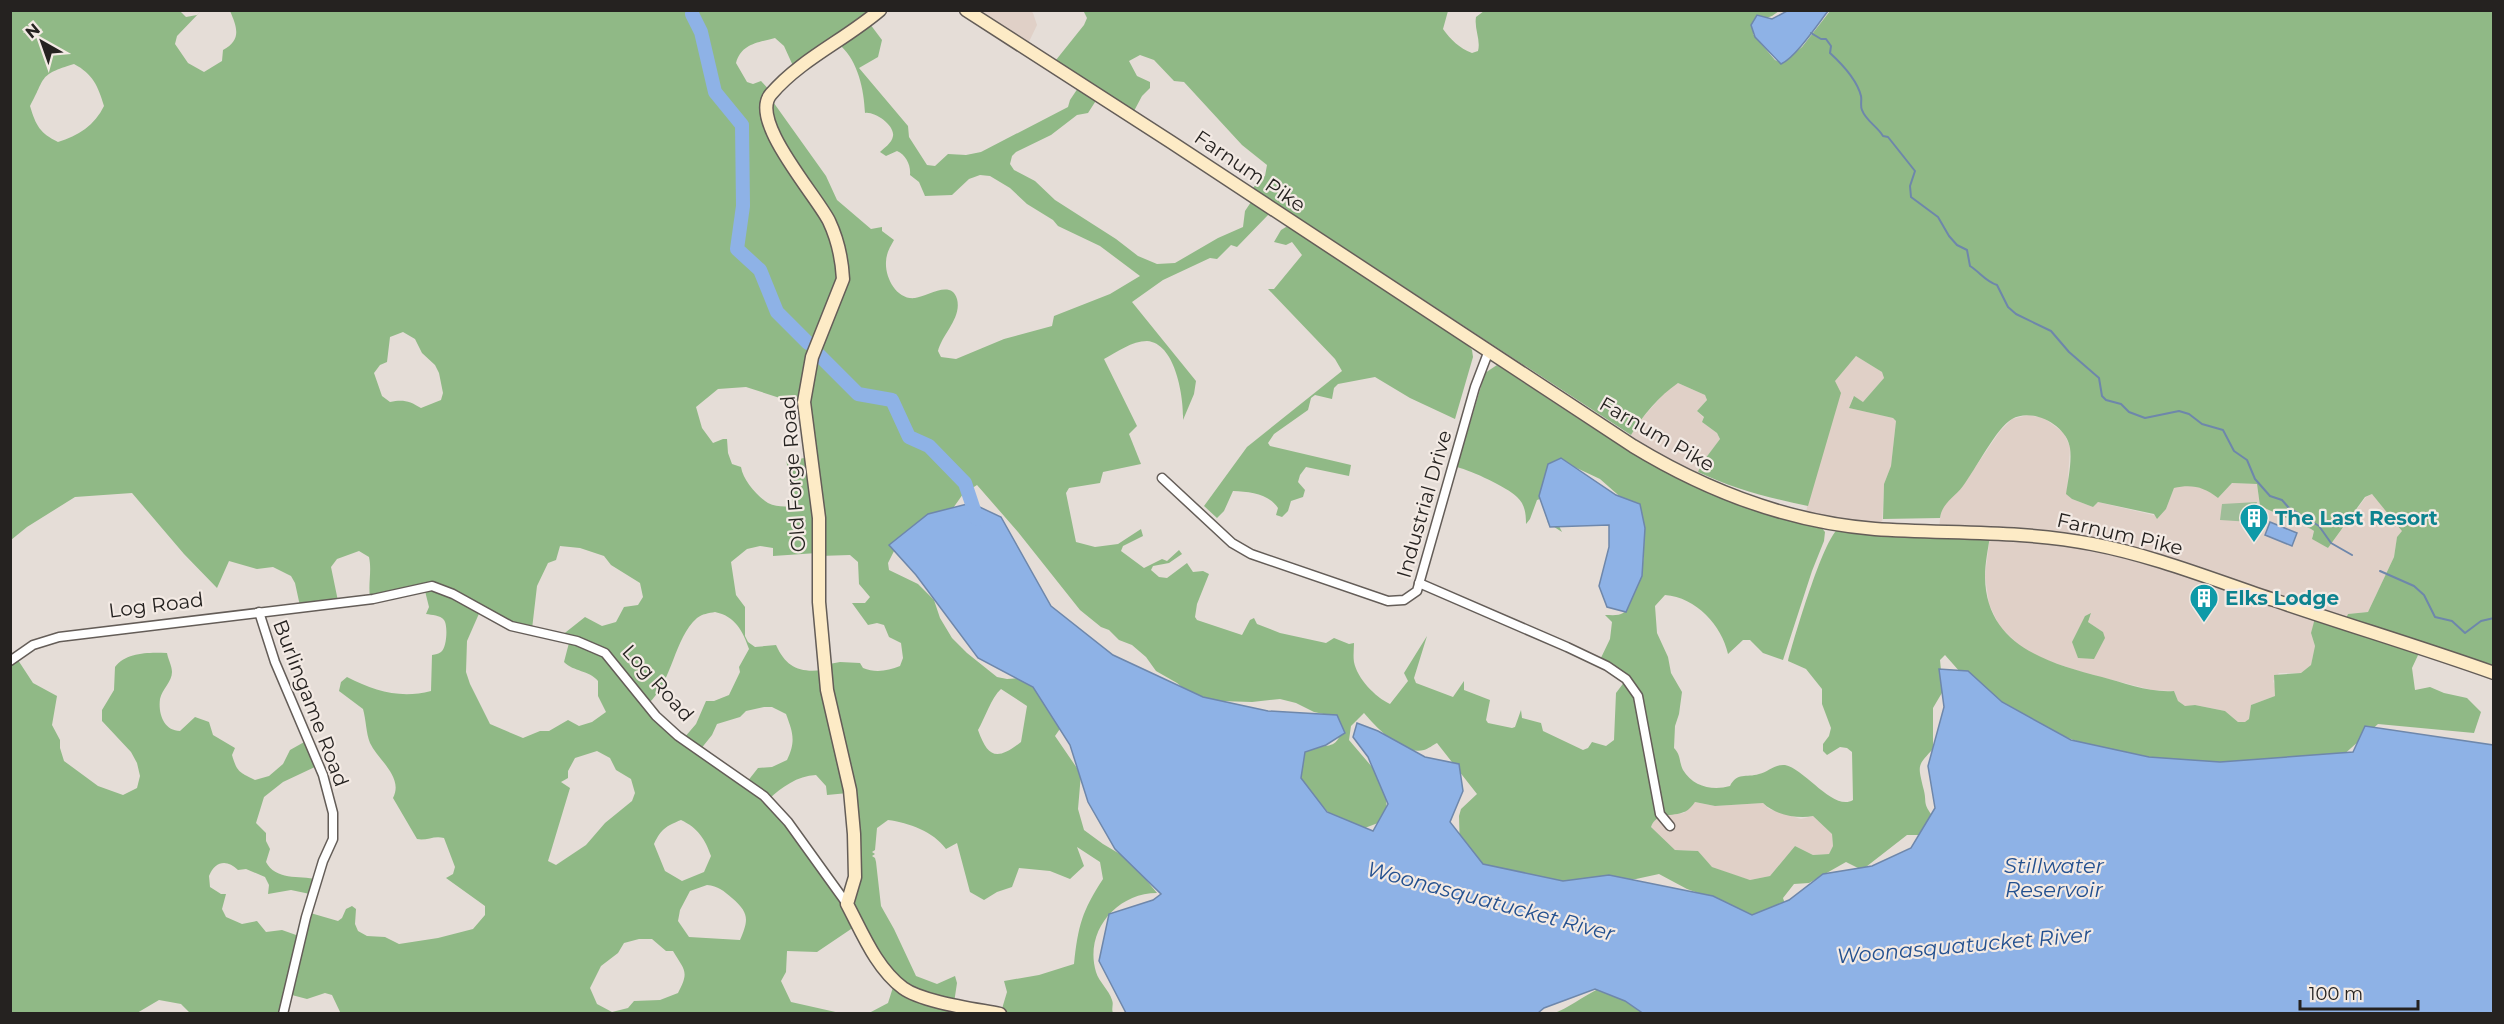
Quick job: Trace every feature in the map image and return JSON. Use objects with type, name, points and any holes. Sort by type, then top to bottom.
[{"type":"main road","name":"Old Forge Road","points":[[847,904],[855,877],[854,834],[850,790],[826,690],[819,602],[819,518],[804,402],[812,357],[840,289],[843,267],[828,221],[767,123],[765,106],[769,95],[789,76],[864,24],[880,10]]},
{"type":"main road","name":"Farnum Pike","points":[[966,10],[1171,142],[1488,353],[1661,463],[1744,501],[1805,519],[1831,524],[1907,531],[2035,536],[2092,543],[2199,573],[2493,673]]},
{"type":"main road","name":"Log Road","points":[[847,904],[888,975],[904,989],[935,1000],[1000,1014]]},
{"type":"street","name":"Industrial Drive","points":[[1162,478],[1232,543],[1251,554],[1388,601],[1404,600],[1417,591],[1475,387],[1488,353]]},
{"type":"street","points":[[1419,583],[1567,647],[1607,666],[1626,679],[1638,696],[1660,814],[1670,826]]},
{"type":"street","name":"Log Road","points":[[10,661],[33,645],[59,637],[373,599],[432,586],[453,594],[511,626],[577,641],[605,652],[656,716],[678,736],[764,796],[788,822],[847,904]]},
{"type":"street","name":"Burlingame Road","points":[[259,612],[275,662],[323,775],[333,813],[333,839],[323,861],[306,917],[283,1014]]},
{"type":"shaded area","points":[[1009,10],[1033,13],[1037,25],[1026,48],[967,11]]},
{"type":"shaded area","points":[[1856,356],[1882,372],[1884,378],[1863,402],[1853,397],[1849,408],[1893,418],[1896,421],[1891,466],[1884,484],[1882,526],[1805,517],[1834,381]]},
{"type":"shaded area","points":[[1678,383],[1705,395],[1707,400],[1697,411],[1704,418],[1702,422],[1717,433],[1720,439],[1702,463],[1696,478],[1627,441],[1639,422],[1667,390]]},
{"type":"shaded area","points":[[2028,415],[2044,418],[2064,433],[2070,447],[2067,494],[2072,499],[2093,507],[2098,502],[2157,516],[2166,509],[2174,488],[2187,485],[2206,489],[2218,498],[2232,483],[2257,484],[2260,506],[2311,529],[2314,531],[2312,537],[2328,548],[2366,497],[2372,494],[2403,531],[2397,537],[2394,557],[2368,612],[2348,614],[2344,623],[2311,633],[2315,646],[2311,665],[2301,673],[2279,673],[2273,681],[2276,689],[2275,696],[2251,705],[2249,719],[2246,723],[2238,722],[2225,711],[2195,705],[2185,707],[2178,701],[2174,691],[2152,690],[2085,673],[2039,658],[2021,647],[2000,627],[1989,604],[1985,576],[1990,536],[1939,530],[1941,508],[1961,488],[2000,431],[2012,419]],"holes":[[[2091,614],[2088,622],[2103,632],[2087,659],[2085,616]]]},
{"type":"shaded area","points":[[1695,802],[1715,806],[1763,803],[1769,809],[1801,819],[1813,816],[1832,834],[1833,846],[1829,854],[1813,855],[1795,846],[1770,876],[1750,880],[1731,874],[1712,867],[1698,851],[1675,850],[1651,827],[1660,816],[1684,813]]},
{"type":"green space","points":[[179,10],[186,17],[197,15],[201,11],[177,36],[175,44],[188,63],[204,72],[222,61],[223,50],[233,42],[236,28],[230,11],[874,11],[794,68],[784,46],[775,38],[746,48],[736,63],[747,82],[753,84],[761,81],[771,92],[771,99],[826,176],[837,200],[871,229],[882,227],[882,231],[894,240],[886,262],[893,287],[909,298],[944,290],[954,293],[957,299],[957,313],[938,351],[941,357],[956,359],[1004,339],[1052,326],[1054,316],[1110,294],[1140,276],[1100,246],[1058,226],[1053,220],[1027,204],[1010,188],[990,176],[980,175],[969,179],[952,195],[925,196],[919,182],[910,175],[909,164],[903,155],[897,151],[886,156],[880,152],[891,141],[893,132],[883,120],[873,114],[865,113],[859,76],[852,60],[841,46],[870,24],[882,40],[878,57],[859,68],[908,126],[909,137],[927,165],[935,166],[948,154],[966,155],[981,152],[1068,107],[1078,88],[1097,99],[1088,113],[1077,115],[1051,135],[1016,152],[1010,164],[1014,170],[1035,181],[1055,200],[1138,256],[1157,264],[1175,263],[1218,238],[1243,227],[1245,211],[1251,202],[1269,214],[1237,247],[1231,245],[1217,259],[1210,258],[1163,280],[1132,302],[1196,381],[1194,394],[1183,420],[1182,399],[1176,373],[1165,351],[1157,344],[1147,341],[1136,343],[1104,359],[1137,426],[1129,434],[1141,464],[1103,472],[1100,483],[1069,488],[1066,493],[1076,542],[1095,547],[1118,544],[1141,529],[1143,536],[1123,546],[1121,551],[1144,568],[1162,559],[1167,561],[1179,550],[1182,554],[1169,563],[1153,566],[1151,570],[1159,577],[1167,578],[1187,563],[1193,572],[1203,571],[1209,574],[1197,604],[1195,617],[1197,620],[1242,635],[1250,620],[1254,618],[1257,624],[1280,633],[1326,643],[1334,638],[1349,644],[1354,643],[1354,662],[1359,674],[1373,692],[1390,704],[1408,681],[1404,673],[1427,636],[1414,678],[1416,683],[1453,697],[1464,681],[1464,690],[1490,700],[1486,720],[1488,723],[1515,727],[1521,710],[1522,718],[1541,723],[1543,731],[1583,750],[1588,748],[1592,742],[1606,746],[1614,740],[1616,693],[1625,681],[1599,662],[1610,639],[1612,622],[1605,615],[1619,615],[1626,611],[1631,588],[1643,562],[1640,507],[1638,503],[1625,501],[1600,479],[1566,463],[1553,514],[1562,532],[1548,523],[1543,498],[1537,500],[1526,524],[1523,506],[1512,493],[1489,480],[1457,467],[1485,373],[1497,365],[1613,440],[1690,483],[1731,501],[1821,527],[1825,532],[1824,541],[1783,660],[1763,653],[1750,640],[1743,640],[1728,654],[1714,624],[1697,607],[1687,601],[1665,595],[1655,606],[1657,633],[1668,657],[1671,673],[1682,692],[1675,726],[1674,748],[1687,776],[1698,784],[1710,788],[1730,786],[1739,777],[1759,774],[1785,765],[1793,768],[1837,800],[1845,802],[1853,800],[1852,752],[1840,747],[1827,755],[1823,751],[1823,744],[1831,728],[1822,704],[1822,689],[1806,669],[1788,661],[1817,570],[1838,529],[1990,536],[1985,572],[1988,600],[1996,619],[2008,635],[2023,647],[2041,657],[2081,671],[2147,689],[2174,691],[2178,701],[2185,706],[2195,705],[2225,711],[2238,722],[2245,722],[2249,719],[2251,705],[2275,696],[2274,675],[2301,673],[2311,665],[2315,646],[2311,633],[2315,618],[2419,653],[2412,668],[2415,690],[2430,687],[2467,698],[2481,712],[2474,733],[2378,724],[2341,757],[2211,768],[2084,747],[2076,741],[1991,707],[1945,655],[1940,660],[1943,691],[1933,708],[1933,749],[1920,766],[1926,805],[1934,818],[1925,835],[1907,835],[1862,870],[1846,862],[1809,883],[1794,884],[1783,898],[1786,907],[1741,921],[1715,899],[1687,889],[1659,874],[1636,879],[1536,887],[1460,854],[1459,816],[1461,809],[1477,794],[1437,743],[1424,750],[1407,749],[1375,726],[1364,713],[1351,726],[1349,740],[1384,781],[1387,809],[1378,823],[1362,829],[1335,820],[1319,802],[1302,789],[1299,758],[1311,748],[1336,742],[1341,733],[1333,716],[1314,712],[1296,703],[1280,699],[1252,702],[1219,701],[1190,694],[1177,683],[1156,671],[1146,657],[1132,645],[1119,640],[1109,630],[1101,627],[1080,610],[977,485],[963,494],[951,511],[895,549],[888,563],[889,570],[918,584],[934,600],[940,618],[952,638],[997,677],[1024,678],[1032,682],[1064,723],[1055,736],[1081,774],[1078,809],[1084,830],[1130,860],[1157,893],[1128,900],[1117,907],[1099,929],[1093,957],[1097,976],[1112,1000],[1113,1013],[869,1013],[888,1003],[895,981],[857,925],[817,952],[787,951],[786,972],[781,981],[791,1002],[840,1013],[341,1014],[332,995],[325,993],[307,999],[288,994],[282,1013],[190,1013],[181,1004],[159,1000],[137,1013],[11,1013],[10,660],[16,657],[33,683],[57,696],[52,725],[60,740],[64,761],[98,786],[123,795],[137,788],[140,776],[137,763],[131,752],[102,721],[102,710],[114,690],[115,667],[125,658],[146,653],[167,653],[172,676],[160,699],[163,721],[170,728],[180,731],[195,717],[209,722],[213,735],[235,748],[232,755],[237,768],[255,780],[269,776],[283,764],[290,750],[306,741],[317,766],[283,782],[264,797],[256,823],[266,833],[266,841],[270,849],[266,862],[270,868],[288,876],[317,879],[310,894],[291,890],[268,894],[269,885],[265,877],[222,863],[215,867],[209,876],[210,887],[221,894],[226,894],[222,909],[226,917],[242,924],[257,921],[266,932],[282,930],[299,936],[307,912],[338,921],[346,909],[352,906],[356,909],[355,924],[358,931],[367,936],[385,937],[399,944],[438,938],[473,929],[485,915],[485,906],[446,878],[453,874],[455,867],[444,838],[417,839],[393,798],[395,783],[393,776],[370,743],[363,709],[339,691],[341,682],[347,677],[368,686],[398,694],[431,691],[432,655],[443,650],[446,631],[442,618],[426,614],[429,607],[424,587],[370,598],[369,557],[359,551],[337,559],[331,567],[338,601],[300,606],[295,583],[291,576],[273,567],[257,569],[229,561],[217,588],[184,554],[132,493],[75,497],[27,527],[11,540],[11,11]],"holes":[[[74,64],[86,72],[94,81],[104,106],[96,119],[85,129],[58,142],[40,128],[30,106],[41,83],[54,71]],[[403,332],[415,339],[422,353],[435,365],[443,393],[441,400],[421,408],[406,401],[390,402],[382,396],[374,373],[380,365],[387,362],[390,337]],[[746,387],[789,401],[804,403],[810,457],[793,460],[786,458],[793,506],[777,506],[764,500],[748,482],[741,467],[732,464],[727,439],[713,443],[702,428],[696,407],[718,389]],[[560,546],[580,548],[604,556],[611,565],[640,583],[643,597],[638,605],[624,607],[616,622],[602,626],[585,617],[561,636],[570,639],[564,662],[598,681],[598,696],[606,712],[592,722],[579,726],[568,720],[549,731],[540,731],[523,738],[490,724],[466,672],[467,641],[481,609],[532,629],[537,586],[548,563],[556,560]],[[760,546],[773,548],[773,556],[817,553],[819,556],[850,555],[858,562],[859,584],[870,597],[865,603],[852,603],[868,625],[877,623],[884,625],[889,637],[901,643],[903,658],[900,666],[877,671],[863,668],[860,663],[840,662],[824,665],[823,670],[794,667],[784,659],[776,645],[755,647],[748,642],[745,636],[745,607],[736,595],[731,562],[747,549]],[[708,613],[722,614],[733,621],[741,630],[749,649],[739,667],[740,672],[729,695],[714,701],[706,701],[696,724],[684,738],[648,704],[663,684],[689,626],[697,618]],[[1001,689],[1027,706],[1021,742],[999,754],[990,751],[978,730],[991,703]],[[764,707],[772,707],[786,714],[792,737],[792,747],[787,760],[772,767],[758,768],[747,782],[700,750],[712,735],[717,724],[740,717],[746,711]],[[597,751],[610,758],[616,770],[631,779],[635,793],[632,801],[605,823],[586,845],[556,865],[548,861],[570,788],[561,782],[568,778],[568,771],[575,758]],[[816,775],[826,786],[827,795],[848,793],[855,874],[845,900],[769,799],[796,780]],[[1695,802],[1715,806],[1763,803],[1774,811],[1787,815],[1813,816],[1832,834],[1833,846],[1829,854],[1813,855],[1795,846],[1770,876],[1750,880],[1712,867],[1698,851],[1675,850],[1651,827],[1657,819],[1684,812]],[[681,820],[700,835],[711,856],[704,872],[682,881],[665,871],[654,844],[668,826]],[[888,820],[920,829],[934,837],[946,849],[957,843],[970,892],[984,900],[1012,887],[1019,868],[1050,871],[1070,879],[1084,866],[1077,847],[1100,862],[1103,879],[1082,919],[1074,964],[1039,975],[1004,981],[1007,992],[1001,1012],[954,1003],[957,983],[955,976],[937,984],[916,976],[881,906],[876,862],[872,856],[875,854],[872,852],[875,850],[877,828]],[[707,885],[721,889],[732,898],[742,908],[746,917],[740,940],[689,937],[678,921],[680,910],[690,891]],[[639,939],[652,939],[666,951],[673,951],[685,975],[678,993],[660,1000],[634,1001],[628,1008],[612,1012],[597,1004],[590,988],[601,966],[618,953],[624,943]]]},
{"type":"green space","points":[[1083,10],[1448,11],[1443,29],[1463,49],[1472,53],[1478,51],[1479,47],[1476,17],[1484,11],[1779,11],[1758,21],[1753,34],[1775,60],[1782,63],[1802,47],[1830,11],[2493,11],[2493,674],[2344,623],[2348,614],[2368,612],[2394,557],[2397,537],[2402,531],[2372,494],[2365,497],[2328,548],[2312,539],[2314,531],[2311,529],[2260,506],[2257,484],[2232,483],[2218,498],[2198,487],[2174,488],[2166,509],[2157,519],[2154,514],[2098,502],[2093,507],[2072,499],[2066,494],[2070,471],[2070,448],[2062,432],[2047,420],[2029,415],[2012,419],[2006,424],[1986,449],[1963,486],[1946,504],[1940,518],[1883,519],[1884,484],[1891,466],[1896,421],[1893,418],[1849,408],[1854,396],[1863,402],[1884,378],[1882,372],[1856,356],[1835,381],[1841,393],[1808,506],[1752,492],[1698,472],[1720,439],[1717,433],[1702,422],[1704,417],[1697,411],[1707,400],[1705,395],[1678,383],[1652,406],[1631,435],[1253,188],[1265,176],[1267,165],[1242,145],[1184,82],[1174,81],[1154,60],[1140,55],[1129,61],[1137,76],[1150,82],[1150,88],[1142,96],[1134,111],[1056,60],[1084,25],[1087,18]]},
{"type":"green space","points":[[1286,227],[1293,228],[1466,343],[1472,350],[1473,357],[1455,419],[1410,398],[1375,377],[1338,384],[1334,388],[1332,399],[1315,395],[1311,398],[1308,410],[1274,434],[1268,443],[1270,446],[1351,465],[1349,476],[1306,467],[1298,482],[1305,490],[1303,497],[1291,501],[1288,511],[1282,517],[1276,515],[1278,508],[1264,496],[1233,491],[1224,511],[1217,518],[1204,506],[1247,447],[1342,371],[1335,359],[1268,289],[1274,289],[1302,255],[1292,242],[1286,245],[1274,242],[1281,230]]},
{"type":"green space","points":[[2257,502],[2251,522],[2220,520],[2222,504]]},
{"type":"green space","points":[[2091,613],[2088,622],[2103,632],[2105,638],[2094,659],[2078,658],[2072,642],[2085,616]]},
{"type":"green space","points":[[1598,989],[1659,1014],[1552,1014]]},
{"type":"water","points":[[1787,11],[1828,11],[1799,48],[1781,64],[1755,37],[1751,25],[1757,15],[1772,19]]},
{"type":"water","points":[[1561,458],[1616,495],[1640,504],[1645,528],[1642,576],[1626,612],[1607,607],[1599,586],[1609,547],[1609,525],[1550,527],[1539,496],[1548,464]]},
{"type":"water","name":"Stillwater Reservoir","points":[[971,503],[1001,517],[1051,606],[1113,655],[1203,697],[1268,711],[1337,715],[1345,733],[1326,745],[1305,752],[1301,778],[1327,812],[1373,831],[1388,804],[1368,757],[1353,737],[1357,723],[1378,731],[1425,757],[1459,764],[1463,791],[1450,822],[1483,864],[1563,881],[1609,875],[1713,896],[1752,915],[1789,900],[1823,874],[1872,866],[1911,848],[1935,808],[1928,766],[1944,707],[1939,669],[1968,671],[2002,702],[2071,740],[2149,757],[2220,762],[2353,752],[2365,726],[2493,745],[2493,1013],[1644,1014],[1625,1001],[1595,989],[1544,1008],[1538,1013],[1126,1013],[1099,961],[1109,914],[1153,900],[1161,894],[1115,849],[1088,802],[1070,745],[1033,687],[978,658],[916,575],[889,545],[928,514]]},
{"type":"water","points":[[2270,522],[2297,533],[2292,546],[2265,535]]},
{"type":"waterway","name":"Woonasquatucket River","points":[[692,14],[693,10]]},
{"type":"waterway","name":"Woonasquatucket River","points":[[692,14],[701,32],[715,92],[742,125],[743,206],[737,249],[760,270],[777,312],[808,343]]},
{"type":"waterway","points":[[1811,33],[1821,39],[1826,39],[1831,46],[1830,53],[1853,78],[1861,96],[1861,107],[1864,114],[1883,136],[1888,137],[1915,171],[1910,186],[1911,197],[1938,217],[1949,236],[1957,245],[1967,250],[1970,266],[1997,285],[2008,307],[2016,314],[2051,331],[2069,352],[2099,378],[2102,396],[2106,400],[2121,404],[2129,412],[2145,418],[2179,411],[2189,414],[2202,424],[2223,430],[2234,451],[2247,460],[2255,479],[2270,496],[2282,500],[2289,508],[2319,526],[2331,543],[2352,555]]},
{"type":"waterway","name":"Woonasquatucket River","points":[[819,355],[858,394],[892,400],[909,437],[929,446],[965,483],[977,519]]},
{"type":"waterway","points":[[2380,571],[2414,586],[2424,595],[2435,617],[2452,621],[2465,633],[2481,621],[2494,618]]},
{"type":"place","name":"The Last Resort","points":[[2254,544]]},
{"type":"place","name":"Elks Lodge","points":[[2204,624]]}]
